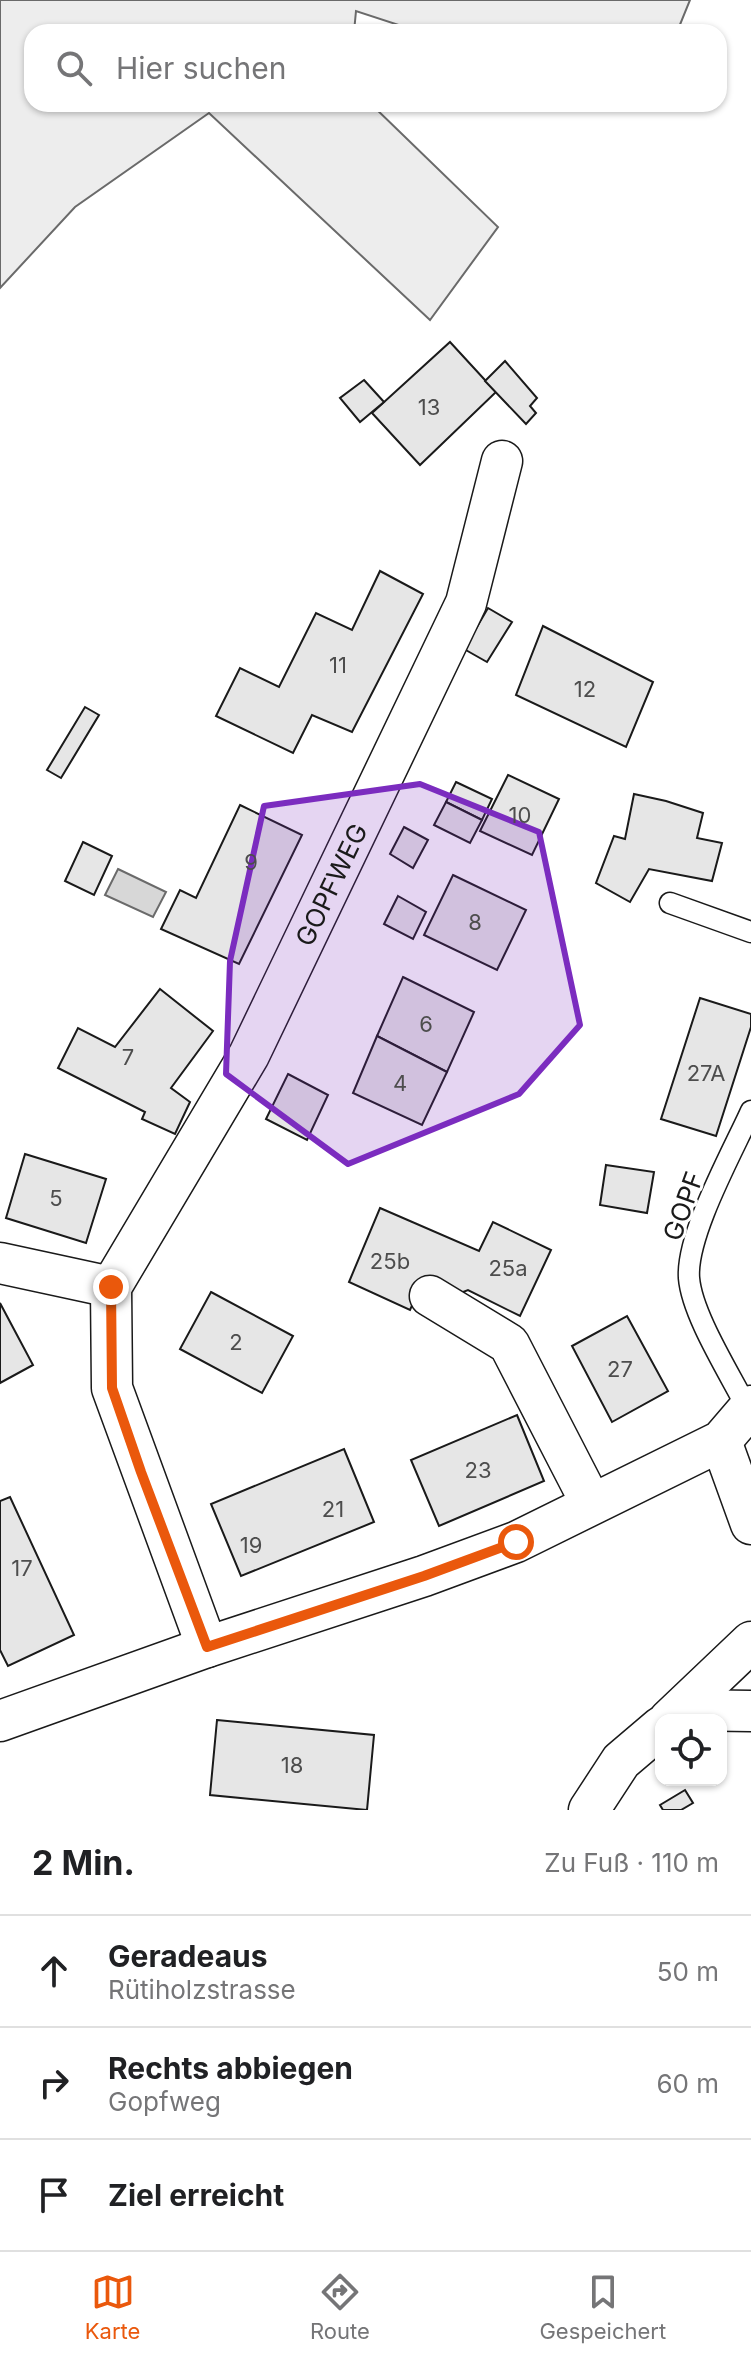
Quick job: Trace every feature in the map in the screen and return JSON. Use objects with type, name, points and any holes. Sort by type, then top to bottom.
[{"type":"street","name":"GOPFWEG","points":[[111,1287],[249,1055],[466,603],[502,461]]},
{"type":"street","points":[[0,1263],[111,1287],[112,1388],[207,1647]]},
{"type":"street","points":[[430,1296],[509,1344],[591,1503]]},
{"type":"street","points":[[0,1721],[516,1542],[721,1441],[749,1407]]},
{"type":"street","points":[[721,1441],[751,1524]]},
{"type":"street","points":[[676,1714],[751,1642]]},
{"type":"street","points":[[721,1714],[751,1711]]},
{"type":"street","points":[[589,1810],[621,1761],[655,1732]]},
{"type":"lane","points":[[670,903],[751,932]]},
{"type":"lane","name":"GOPF","points":[[749,1407],[699,1314],[689,1280],[692,1246],[751,1111]]},
{"type":"highlighted area","points":[[420,784],[539,832],[580,1025],[519,1094],[348,1164],[226,1074],[230,961],[264,806]]},
{"type":"shaded area","points":[[0,0],[690,0],[680,24],[396,24],[356,11],[355,24],[24,24],[24,112],[379,112],[498,227],[430,320],[209,113],[75,207],[0,288]]},
{"type":"shaded area","points":[[118,869],[166,892],[153,917],[105,895]]},
{"type":"building","points":[[450,342],[496,392],[420,465],[372,413]]},
{"type":"building","points":[[505,361],[537,398],[530,406],[536,413],[526,424],[485,381]]},
{"type":"building","points":[[364,380],[384,402],[360,422],[340,398]]},
{"type":"building","points":[[380,571],[423,594],[352,732],[312,715],[293,753],[216,716],[240,668],[279,687],[316,613],[352,630]]},
{"type":"building","points":[[488,608],[512,622],[487,662],[464,649]]},
{"type":"building","points":[[543,626],[653,682],[626,747],[516,695]]},
{"type":"building","points":[[85,707],[99,715],[61,778],[47,770]]},
{"type":"building","points":[[508,775],[559,799],[532,855],[480,831]]},
{"type":"building","points":[[456,782],[492,799],[482,820],[446,802]]},
{"type":"building","points":[[634,794],[703,813],[697,838],[722,843],[712,881],[649,869],[630,902],[596,883],[614,836],[625,839]]},
{"type":"building","points":[[446,802],[482,820],[470,843],[434,825]]},
{"type":"building","points":[[240,805],[302,835],[239,964],[161,929],[180,890],[196,898]]},
{"type":"building","points":[[404,827],[428,840],[413,868],[390,854]]},
{"type":"building","points":[[83,842],[112,856],[94,895],[65,881]]},
{"type":"building","points":[[453,875],[526,910],[497,970],[424,935]]},
{"type":"building","points":[[398,896],[426,912],[413,939],[384,924]]},
{"type":"building","points":[[403,977],[474,1012],[447,1072],[377,1036]]},
{"type":"building","points":[[160,989],[213,1031],[171,1088],[190,1102],[175,1134],[142,1119],[145,1112],[58,1068],[78,1028],[115,1047]]},
{"type":"building","points":[[700,998],[751,1014],[751,1027],[716,1136],[661,1119]]},
{"type":"building","points":[[377,1036],[447,1072],[422,1125],[353,1093]]},
{"type":"building","points":[[288,1074],[328,1095],[307,1140],[266,1119]]},
{"type":"building","points":[[25,1154],[106,1179],[86,1243],[6,1218]]},
{"type":"building","points":[[606,1165],[654,1172],[647,1213],[600,1205]]},
{"type":"building","points":[[380,1208],[479,1251],[493,1222],[551,1250],[520,1316],[468,1290],[458,1294],[425,1277],[410,1310],[349,1282]]},
{"type":"building","points":[[211,1292],[293,1336],[262,1393],[180,1349]]},
{"type":"building","points":[[0,1303],[33,1365],[0,1383]]},
{"type":"building","points":[[627,1316],[668,1391],[612,1422],[572,1346]]},
{"type":"building","points":[[517,1415],[544,1481],[439,1526],[411,1460]]},
{"type":"building","points":[[344,1449],[374,1522],[241,1576],[211,1504]]},
{"type":"building","points":[[10,1497],[74,1635],[8,1666],[0,1650],[0,1501]]},
{"type":"building","points":[[217,1720],[374,1735],[367,1810],[210,1795]]},
{"type":"building","points":[[685,1790],[693,1803],[681,1810],[663,1810],[660,1805]]},
{"type":"route","points":[[111,1287],[112,1388],[207,1647],[424,1576],[516,1542]]}]
